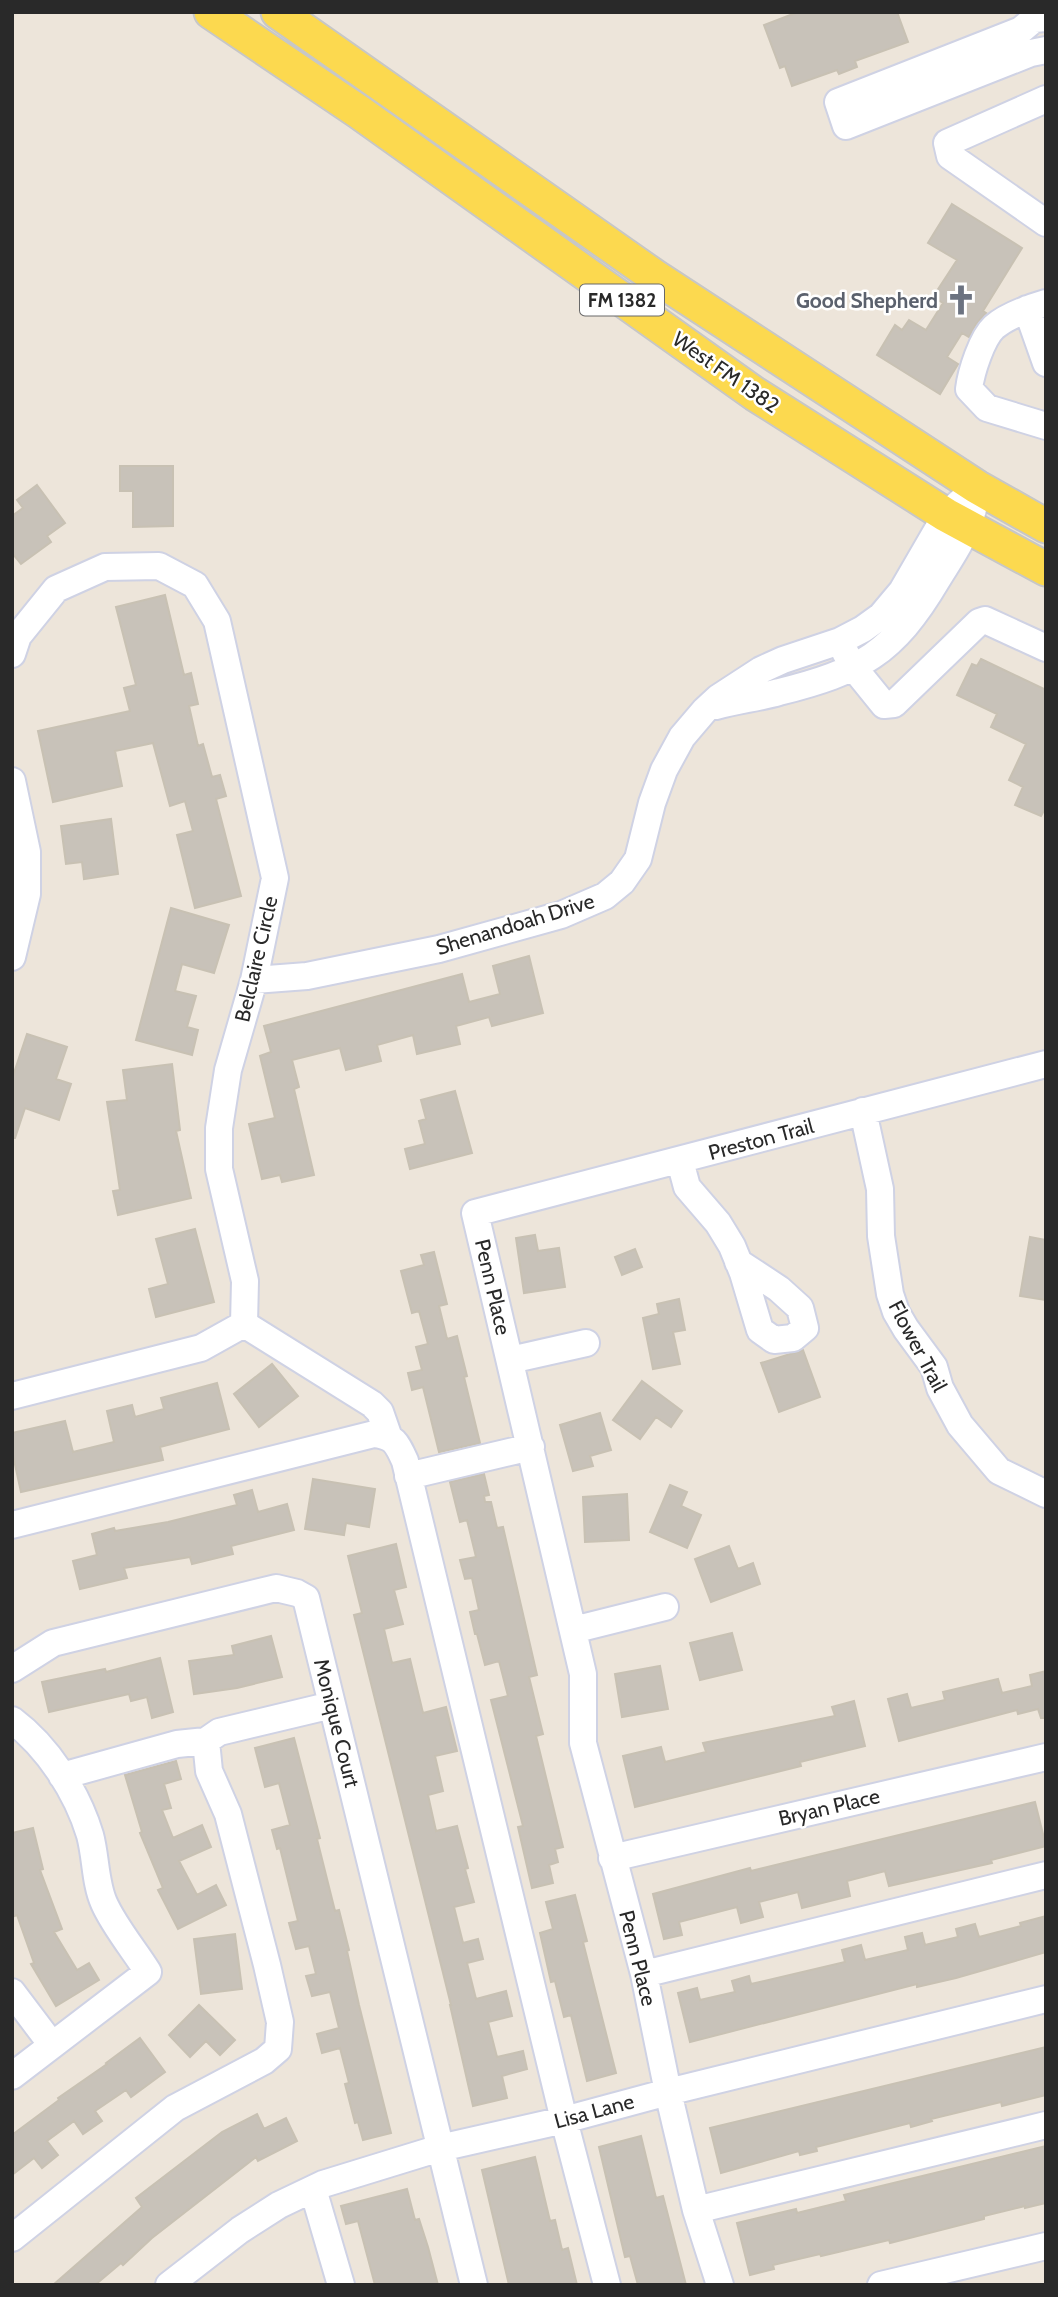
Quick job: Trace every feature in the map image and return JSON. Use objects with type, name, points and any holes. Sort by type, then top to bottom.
[{"type":"main road","name":"West FM 1382","points":[[211,12],[359,112],[755,394],[957,521],[1046,569]]},
{"type":"main road","name":"West FM 1382","points":[[278,12],[654,276],[977,487],[1046,526]]},
{"type":"street","points":[[1033,45],[1034,19],[1046,18]]},
{"type":"street","points":[[1033,45],[846,126],[838,102],[1033,45]]},
{"type":"street","points":[[1046,99],[947,143],[950,156],[1046,223]]},
{"type":"street","points":[[1046,363],[1036,306],[993,327],[971,369],[969,388],[987,408],[1046,426]]},
{"type":"street","name":"Shenandoah Drive","points":[[705,710],[779,692],[854,668],[896,638],[918,612],[957,521],[977,487]]},
{"type":"street","name":"Shenandoah Drive","points":[[254,980],[307,976],[439,949],[561,915],[605,897],[622,882],[638,859],[652,803],[664,770],[682,737],[705,710],[718,698],[761,670],[839,641],[881,616],[957,521]]},
{"type":"street","name":"Belclaire Circle","points":[[12,654],[18,636],[56,589],[105,567],[159,566],[195,585],[217,621],[275,878],[254,980],[228,1070],[219,1128],[219,1169],[245,1281],[244,1324]]},
{"type":"street","points":[[839,641],[854,668],[884,705],[888,706],[894,704],[979,622],[985,620],[1046,648]]},
{"type":"street","points":[[12,781],[27,852],[27,894],[12,957]]},
{"type":"street","name":"Preston Trail","points":[[475,1213],[1046,1064]]},
{"type":"street","name":"Flower Trail","points":[[863,1111],[880,1189],[881,1236],[890,1294],[896,1312],[934,1367],[940,1388],[960,1424],[999,1471],[1046,1494]]},
{"type":"street","points":[[680,1161],[687,1187],[718,1223],[738,1262]]},
{"type":"street","name":"Penn Place","points":[[475,1213],[583,1674],[583,1743],[644,1974],[696,2210],[720,2285]]},
{"type":"street","points":[[12,1396],[201,1348],[244,1324],[372,1404],[380,1412],[388,1436],[398,1446],[408,1476],[564,2120],[607,2285]]},
{"type":"street","name":"Penn Place","points":[[510,1360],[586,1343]]},
{"type":"street","points":[[12,1525],[374,1434],[388,1436]]},
{"type":"street","points":[[408,1476],[531,1447]]},
{"type":"street","name":"Monique Court","points":[[12,1668],[53,1643],[276,1588],[306,1598],[474,2285]]},
{"type":"street","points":[[573,1630],[664,1607]]},
{"type":"street","points":[[62,1776],[177,1744],[206,1741],[219,1732],[332,1705]]},
{"type":"street","points":[[12,1720],[32,1735],[62,1776],[89,1833],[104,1903],[148,1972],[12,2076]]},
{"type":"street","points":[[12,2238],[175,2108],[264,2062],[278,2049],[279,2022],[267,1965],[228,1814],[209,1771],[206,1741]]},
{"type":"street","name":"Bryan Place","points":[[612,1858],[1046,1757]]},
{"type":"street","points":[[644,1974],[1046,1875]]},
{"type":"street","points":[[12,1992],[52,2045]]},
{"type":"street","name":"Lisa Lane","points":[[169,2285],[196,2276],[240,2230],[279,2205],[323,2184],[440,2148],[564,2120],[1046,1999]]},
{"type":"street","points":[[696,2210],[1046,2126]]},
{"type":"street","points":[[313,2189],[341,2285]]},
{"type":"street","points":[[881,2285],[1046,2246]]},
{"type":"building","points":[[798,12],[897,12],[908,42],[855,61],[857,67],[839,74],[837,70],[792,86],[785,66],[780,68],[764,25]]},
{"type":"building","name":"Good Shepherd","points":[[952,204],[1022,248],[983,311],[986,313],[969,337],[962,333],[947,357],[958,364],[940,394],[877,355],[895,325],[902,330],[909,320],[926,330],[943,303],[933,297],[957,260],[928,243]]},
{"type":"building","points":[[120,466],[173,466],[173,526],[133,527],[133,491],[120,491]]},
{"type":"building","points":[[37,485],[65,523],[47,536],[51,542],[21,564],[12,553],[12,516],[23,508],[17,500]]},
{"type":"building","points":[[165,595],[184,675],[191,673],[198,704],[189,706],[198,746],[203,744],[212,777],[220,775],[226,796],[216,799],[241,896],[195,908],[177,835],[193,831],[185,801],[170,806],[153,743],[115,751],[122,786],[53,802],[38,731],[130,711],[124,688],[136,685],[116,607]]},
{"type":"building","points":[[981,659],[1046,690],[1046,807],[1041,816],[1015,805],[1023,787],[1009,780],[1026,744],[991,727],[997,714],[957,695],[972,664],[977,666]]},
{"type":"building","points":[[111,819],[118,874],[84,879],[82,862],[66,864],[61,826]]},
{"type":"building","points":[[171,908],[229,925],[214,973],[182,964],[175,991],[196,996],[187,1027],[198,1030],[192,1055],[136,1040]]},
{"type":"building","points":[[529,956],[543,1013],[492,1026],[489,1017],[456,1026],[460,1044],[417,1054],[413,1035],[377,1045],[381,1061],[346,1070],[340,1048],[292,1060],[299,1087],[294,1089],[314,1175],[282,1182],[280,1175],[262,1179],[249,1124],[275,1118],[260,1056],[271,1052],[264,1026],[462,974],[469,1002],[500,994],[493,966]]},
{"type":"building","points":[[27,1034],[67,1047],[56,1079],[71,1084],[59,1120],[25,1108],[15,1138],[12,1138],[12,1079]]},
{"type":"building","points":[[172,1064],[180,1130],[176,1131],[191,1198],[118,1215],[113,1191],[120,1190],[107,1102],[127,1100],[123,1070]]},
{"type":"building","points":[[455,1091],[472,1153],[410,1169],[405,1149],[425,1144],[419,1121],[426,1119],[421,1100]]},
{"type":"building","points":[[195,1229],[214,1302],[156,1317],[149,1289],[168,1284],[156,1239]]},
{"type":"building","points":[[535,1235],[538,1251],[559,1248],[565,1287],[524,1293],[516,1238]]},
{"type":"building","points":[[1030,1237],[1046,1240],[1046,1300],[1020,1296]]},
{"type":"building","points":[[635,1249],[642,1267],[622,1275],[615,1257]]},
{"type":"building","points":[[434,1252],[447,1304],[439,1306],[447,1339],[457,1336],[480,1443],[439,1452],[423,1387],[412,1390],[408,1373],[422,1370],[416,1347],[428,1344],[419,1311],[412,1313],[401,1271],[424,1265],[421,1255]]},
{"type":"building","points":[[679,1299],[685,1330],[673,1332],[680,1364],[653,1369],[643,1318],[659,1314],[657,1304]]},
{"type":"building","points":[[803,1350],[820,1397],[779,1412],[761,1363]]},
{"type":"building","points":[[272,1364],[298,1396],[259,1427],[234,1394]]},
{"type":"building","points":[[642,1381],[682,1411],[671,1427],[656,1417],[640,1439],[613,1420]]},
{"type":"building","points":[[217,1383],[229,1429],[160,1447],[163,1460],[21,1492],[12,1451],[12,1433],[65,1421],[73,1452],[114,1442],[107,1411],[132,1405],[135,1417],[164,1409],[161,1398]]},
{"type":"building","points":[[600,1413],[611,1450],[590,1456],[593,1466],[573,1471],[560,1425]]},
{"type":"building","points":[[484,1474],[489,1495],[484,1496],[485,1502],[491,1502],[497,1528],[503,1527],[537,1675],[529,1677],[543,1734],[536,1736],[563,1847],[555,1849],[558,1862],[549,1865],[553,1883],[532,1888],[518,1827],[523,1826],[491,1700],[508,1696],[499,1661],[485,1665],[475,1634],[470,1612],[479,1610],[472,1578],[465,1579],[460,1560],[476,1557],[467,1520],[460,1522],[450,1482]]},
{"type":"building","points":[[313,1479],[375,1489],[369,1527],[346,1523],[344,1535],[305,1529]]},
{"type":"building","points":[[670,1485],[687,1492],[681,1506],[701,1515],[687,1548],[650,1532]]},
{"type":"building","points":[[252,1490],[258,1512],[287,1504],[294,1530],[231,1546],[233,1554],[192,1564],[190,1557],[124,1568],[127,1578],[80,1589],[73,1561],[97,1555],[92,1534],[114,1528],[115,1531],[168,1522],[237,1505],[234,1495]]},
{"type":"building","points":[[627,1494],[629,1540],[585,1542],[583,1497]]},
{"type":"building","points":[[396,1544],[406,1587],[394,1590],[403,1624],[384,1629],[392,1663],[410,1659],[423,1713],[446,1707],[457,1751],[435,1756],[443,1791],[428,1795],[436,1831],[457,1826],[468,1868],[465,1869],[474,1902],[454,1907],[463,1943],[478,1939],[483,1959],[467,1963],[476,1999],[506,1991],[512,2016],[488,2022],[497,2057],[523,2051],[527,2069],[502,2076],[507,2098],[473,2106],[451,2005],[354,1615],[362,1613],[348,1556]]},
{"type":"building","points":[[729,1546],[738,1569],[753,1563],[760,1584],[711,1602],[695,1559]]},
{"type":"building","points":[[732,1633],[742,1670],[700,1680],[690,1643]]},
{"type":"building","points":[[271,1636],[282,1677],[237,1688],[194,1694],[189,1661],[234,1655],[232,1646]]},
{"type":"building","points":[[160,1658],[173,1712],[152,1718],[147,1697],[131,1701],[129,1694],[49,1712],[42,1682],[105,1669],[106,1672]]},
{"type":"building","points":[[660,1666],[668,1709],[622,1717],[615,1674]]},
{"type":"building","points":[[1046,1671],[1046,1718],[1041,1718],[1038,1709],[1018,1714],[1017,1710],[899,1741],[888,1699],[907,1694],[911,1708],[945,1700],[943,1692],[998,1679],[1002,1693],[1032,1686],[1030,1675]]},
{"type":"building","points":[[854,1701],[865,1746],[800,1762],[801,1766],[635,1807],[623,1756],[661,1747],[665,1762],[706,1752],[703,1743],[835,1716],[832,1707]]},
{"type":"building","points":[[294,1738],[320,1838],[317,1839],[335,1911],[339,1910],[349,1950],[347,1951],[359,2005],[391,2133],[363,2140],[358,2122],[355,2123],[345,2084],[349,2083],[340,2048],[322,2053],[317,2034],[339,2028],[330,1992],[312,1996],[306,1976],[316,1974],[309,1946],[296,1949],[289,1923],[298,1921],[280,1848],[277,1849],[272,1830],[290,1825],[279,1783],[265,1787],[255,1748]]},
{"type":"building","points":[[176,1761],[181,1779],[164,1784],[171,1808],[162,1810],[173,1838],[202,1825],[211,1847],[179,1861],[197,1895],[216,1885],[226,1905],[178,1929],[158,1890],[163,1888],[140,1833],[142,1832],[125,1775]]},
{"type":"building","points":[[1035,1802],[1046,1846],[991,1860],[992,1863],[889,1886],[885,1871],[847,1881],[850,1896],[802,1908],[798,1892],[759,1902],[763,1917],[741,1923],[737,1907],[679,1922],[682,1935],[664,1939],[653,1894],[750,1868],[751,1871]]},
{"type":"building","points":[[33,1828],[43,1869],[40,1870],[62,1929],[54,1932],[77,1970],[89,1963],[99,1980],[56,2006],[31,1964],[34,1963],[17,1915],[12,1917],[12,1833]]},
{"type":"building","points":[[575,1895],[587,1941],[583,1942],[616,2073],[587,2081],[571,2015],[564,2017],[555,1981],[551,1982],[540,1933],[553,1929],[546,1902]]},
{"type":"building","points":[[1046,1916],[1046,1952],[956,1978],[917,1987],[917,1984],[690,2042],[678,1993],[697,1988],[700,2000],[735,1992],[732,1981],[749,1976],[751,1984],[845,1962],[842,1950],[861,1945],[865,1960],[908,1950],[905,1937],[922,1933],[925,1945],[958,1937],[956,1929],[975,1924],[979,1937]]},
{"type":"building","points":[[235,1934],[242,1989],[201,1994],[194,1939]]},
{"type":"building","points":[[199,2005],[235,2040],[220,2055],[206,2041],[190,2057],[169,2035]]},
{"type":"building","points":[[140,2038],[165,2072],[131,2097],[126,2090],[95,2111],[102,2121],[83,2134],[74,2121],[47,2141],[58,2155],[42,2168],[34,2158],[12,2175],[12,2135]]},
{"type":"building","points":[[1046,2047],[1046,2095],[1002,2106],[1001,2102],[931,2119],[932,2121],[911,2127],[910,2123],[816,2147],[817,2151],[800,2155],[799,2151],[721,2173],[710,2128]]},
{"type":"building","points":[[257,2114],[264,2129],[286,2118],[297,2141],[258,2161],[256,2157],[95,2285],[53,2285],[142,2207],[136,2198],[222,2132]]},
{"type":"building","points":[[641,2136],[656,2198],[663,2196],[686,2285],[638,2285],[630,2256],[625,2257],[599,2147]]},
{"type":"building","points":[[1046,2146],[1046,2203],[984,2216],[984,2219],[890,2243],[889,2240],[773,2265],[774,2269],[750,2275],[737,2223],[846,2201],[844,2195]]},
{"type":"building","points":[[535,2157],[550,2221],[555,2220],[562,2250],[568,2248],[577,2285],[509,2285],[482,2170]]},
{"type":"building","points":[[407,2189],[415,2220],[419,2219],[438,2285],[375,2285],[358,2221],[346,2224],[341,2206]]},
{"type":"place","name":"Good Shepherd","points":[[961,300]]}]
